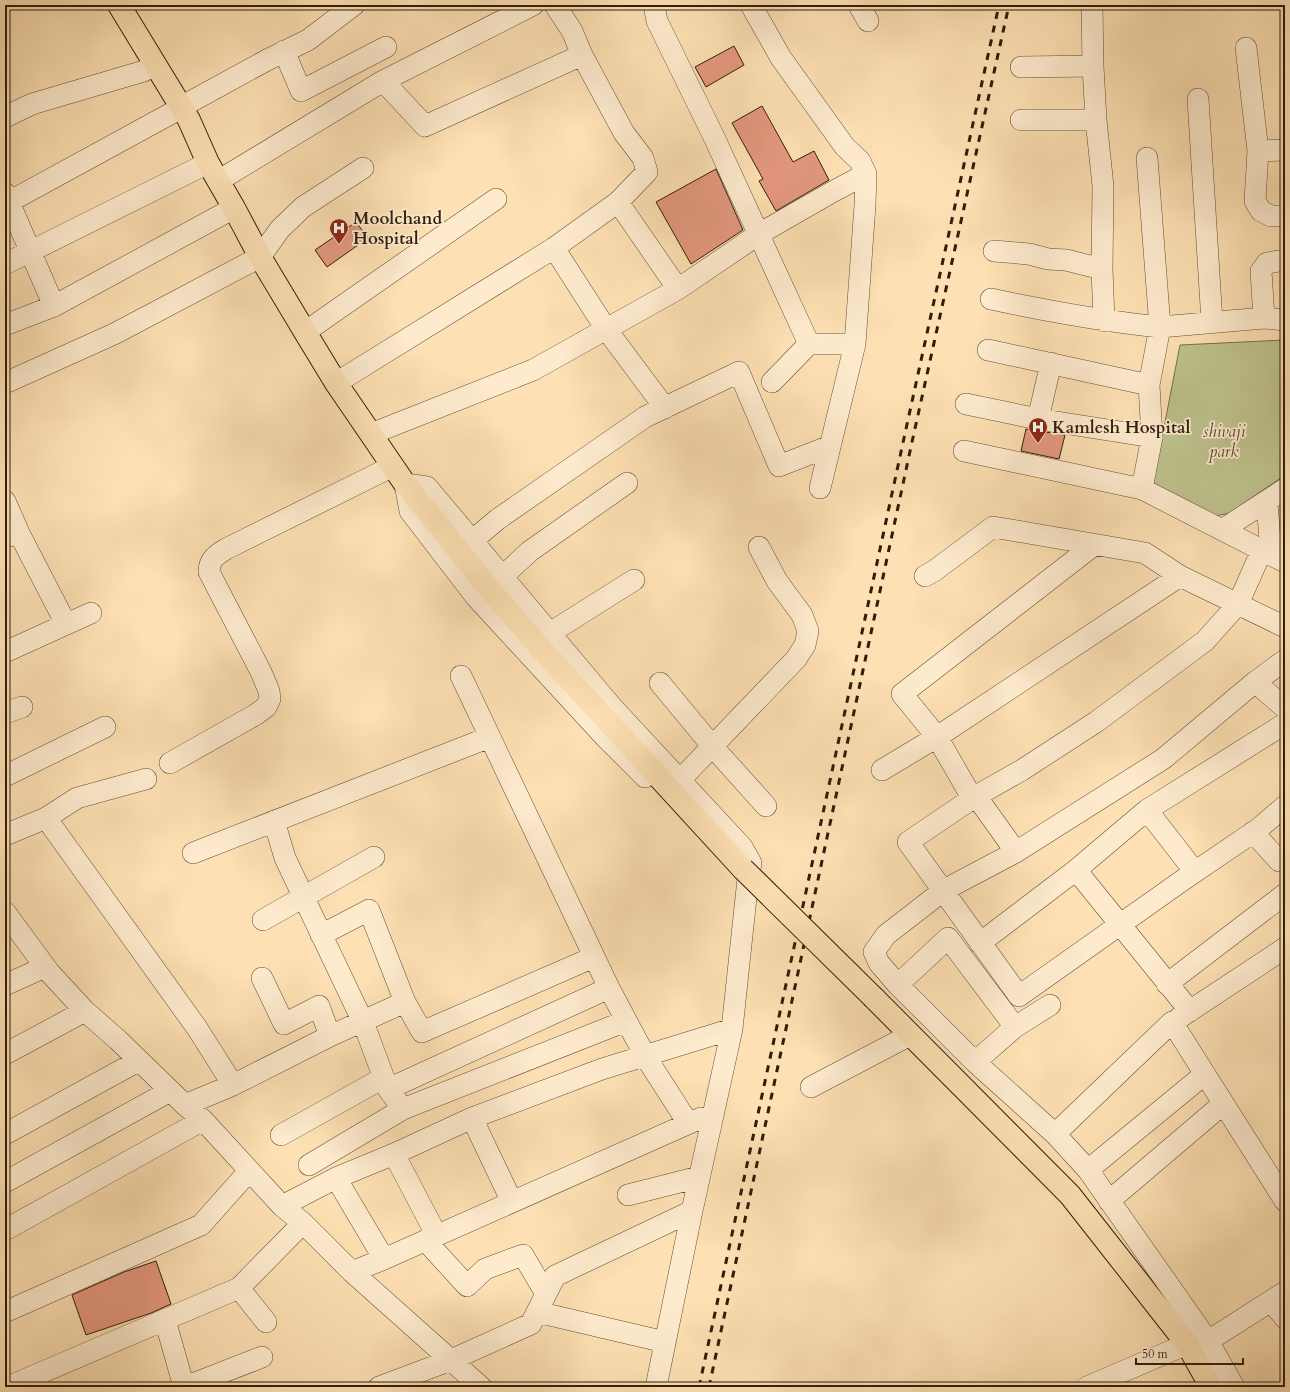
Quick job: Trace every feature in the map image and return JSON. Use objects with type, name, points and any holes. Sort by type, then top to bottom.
[{"type":"main road","points":[[104,5],[144,71],[195,131],[208,164],[234,208],[260,257],[336,383],[405,484],[491,591],[543,651],[746,874],[874,998],[1070,1195],[1197,1343],[1211,1387]]},
{"type":"main road","points":[[119,5],[176,110]]},
{"type":"street","points":[[54,306],[31,251],[6,199],[176,110],[284,51],[308,40],[354,5]]},
{"type":"street","points":[[5,264],[208,164],[383,81],[533,5]]},
{"type":"street","points":[[336,383],[554,248],[618,202],[647,172],[643,158],[624,133],[582,55],[572,31],[555,5]]},
{"type":"street","points":[[654,5],[657,21],[714,137],[809,344]]},
{"type":"street","points":[[752,5],[780,58],[845,147],[860,161],[866,174],[855,344],[820,488]]},
{"type":"street","points":[[1092,5],[1096,120],[1103,186],[1102,269],[1104,321]]},
{"type":"street","points":[[284,51],[301,91],[386,47]]},
{"type":"street","points":[[1246,48],[1258,151],[1255,201],[1260,211],[1271,216],[1285,216]]},
{"type":"street","points":[[383,81],[425,126],[582,55]]},
{"type":"street","points":[[1021,67],[1093,66]]},
{"type":"street","points":[[5,116],[32,104],[144,71]]},
{"type":"street","points":[[1198,99],[1212,322]]},
{"type":"street","points":[[1021,120],[1096,120]]},
{"type":"street","points":[[1258,151],[1285,150]]},
{"type":"street","points":[[1142,489],[1152,437],[1150,385],[1160,327],[1147,158]]},
{"type":"street","points":[[5,383],[114,334],[260,257],[280,228],[303,207],[363,168]]},
{"type":"street","points":[[371,434],[533,370],[678,289],[759,234],[834,190],[866,174]]},
{"type":"street","points":[[305,332],[496,199]]},
{"type":"street","points":[[618,202],[678,289]]},
{"type":"street","points":[[5,325],[54,306],[234,208]]},
{"type":"street","points":[[554,248],[606,329],[665,408]]},
{"type":"street","points":[[994,250],[1066,260],[1102,269]]},
{"type":"street","points":[[1264,318],[1261,271],[1267,263],[1285,260]]},
{"type":"street","points":[[991,299],[1104,321],[1160,327],[1264,318],[1285,320]]},
{"type":"street","points":[[772,382],[809,344],[855,344]]},
{"type":"street","points":[[988,350],[1150,385]]},
{"type":"street","points":[[1038,419],[1052,363]]},
{"type":"street","points":[[473,540],[498,519],[645,417],[739,372],[779,466],[830,446]]},
{"type":"street","points":[[966,404],[1038,419],[1152,437]]},
{"type":"street","points":[[964,451],[1142,489],[1273,555]]},
{"type":"street","points":[[170,763],[255,716],[266,707],[270,700],[269,691],[261,672],[209,572],[209,564],[216,556],[226,549],[393,466]]},
{"type":"street","points":[[502,577],[530,551],[627,483]]},
{"type":"street","points":[[405,484],[427,487],[613,708],[742,847],[751,863],[746,874],[732,1029],[699,1177],[656,1387]]},
{"type":"street","points":[[1222,530],[1285,489]]},
{"type":"street","points":[[5,501],[12,535],[66,624]]},
{"type":"street","points":[[1268,501],[1273,555],[1238,604],[1205,641],[1096,722],[1022,770],[976,796],[908,842],[1019,996],[1253,832],[1285,806]]},
{"type":"street","points":[[925,576],[934,571],[993,527],[1145,553],[1180,576],[1285,627]]},
{"type":"street","points":[[1016,852],[976,796],[971,796],[937,737],[902,694],[1094,545]]},
{"type":"street","points":[[680,780],[796,658],[805,645],[808,631],[802,615],[777,581],[759,547]]},
{"type":"street","points":[[882,770],[937,737],[1180,576]]},
{"type":"street","points":[[550,633],[634,580]]},
{"type":"street","points":[[5,652],[91,613]]},
{"type":"street","points":[[1234,1387],[1197,1343],[1109,1201],[1088,1170],[1055,1134],[975,1062],[897,984],[879,963],[874,952],[886,936],[944,890],[1016,852],[1163,759],[1255,682],[1285,661]]},
{"type":"street","points":[[461,676],[609,988],[645,1056],[688,1123]]},
{"type":"street","points":[[1255,682],[1285,708]]},
{"type":"street","points":[[660,683],[713,747],[766,806]]},
{"type":"street","points":[[5,776],[105,726]]},
{"type":"street","points":[[980,943],[1076,870],[1147,810],[1282,726],[1285,729]]},
{"type":"street","points":[[193,853],[490,737]]},
{"type":"street","points":[[5,835],[46,818],[77,798],[146,779]]},
{"type":"street","points":[[1147,810],[1195,872]]},
{"type":"street","points":[[46,818],[198,1028],[233,1085]]},
{"type":"street","points":[[274,821],[285,858],[363,1022],[386,1083],[403,1109]]},
{"type":"street","points":[[1253,832],[1279,861],[1285,856]]},
{"type":"street","points":[[263,920],[374,857]]},
{"type":"street","points":[[1076,870],[1190,1011]]},
{"type":"street","points":[[1167,984],[1285,894]]},
{"type":"street","points":[[322,935],[370,910],[405,1002],[422,1032],[594,957]]},
{"type":"street","points":[[5,912],[45,966],[85,1011],[203,1120],[282,1206],[303,1222],[352,1272],[481,1387]]},
{"type":"street","points":[[897,984],[948,938],[1015,1027]]},
{"type":"street","points":[[1055,1134],[1172,1022],[1285,948]]},
{"type":"street","points":[[5,985],[45,966]]},
{"type":"street","points":[[262,978],[284,1024],[319,1006],[330,1036]]},
{"type":"street","points":[[281,1135],[386,1083],[609,988]]},
{"type":"street","points":[[185,1105],[233,1085],[330,1036],[405,1002]]},
{"type":"street","points":[[975,1062],[1015,1027],[1050,1005]]},
{"type":"street","points":[[5,1054],[85,1011]]},
{"type":"street","points":[[309,1165],[403,1109],[626,1021]]},
{"type":"street","points":[[1172,1022],[1285,1201]]},
{"type":"street","points":[[282,1206],[336,1178],[394,1154],[472,1118],[602,1069],[732,1029]]},
{"type":"street","points":[[812,1086],[910,1035]]},
{"type":"street","points":[[5,1134],[138,1060]]},
{"type":"street","points":[[1088,1170],[1205,1074]]},
{"type":"street","points":[[5,1182],[170,1091]]},
{"type":"street","points":[[1109,1201],[1223,1104]]},
{"type":"street","points":[[352,1272],[384,1260],[714,1112]]},
{"type":"street","points":[[472,1118],[512,1202]]},
{"type":"street","points":[[5,1230],[203,1120]]},
{"type":"street","points":[[394,1154],[432,1238],[467,1286],[485,1269],[523,1256],[546,1294]]},
{"type":"street","points":[[5,1312],[201,1225],[249,1171]]},
{"type":"street","points":[[628,1195],[699,1177]]},
{"type":"street","points":[[336,1178],[384,1260]]},
{"type":"street","points":[[379,1387],[451,1360],[531,1324],[555,1276],[692,1211]]},
{"type":"street","points":[[8,1387],[239,1288],[303,1222]]},
{"type":"street","points":[[239,1288],[266,1322]]},
{"type":"street","points":[[1087,1387],[1197,1343],[1278,1296],[1285,1318]]},
{"type":"street","points":[[537,1312],[665,1342]]},
{"type":"street","points":[[165,1320],[184,1387],[262,1358]]},
{"type":"green space","name":"shivaji park","points":[[1285,340],[1285,475],[1230,513],[1215,516],[1153,484],[1180,345]]},
{"type":"building","points":[[734,46],[744,65],[706,87],[695,67]]},
{"type":"building","points":[[762,106],[793,162],[814,151],[829,180],[776,211],[759,181],[763,179],[732,123]]},
{"type":"building","points":[[716,169],[743,230],[691,264],[656,202]]},
{"type":"building","points":[[356,222],[368,238],[327,267],[315,250]]},
{"type":"building","points":[[1026,429],[1065,435],[1059,459],[1021,451]]},
{"type":"building","points":[[156,1261],[171,1304],[151,1313],[86,1335],[72,1295],[124,1272]]},
{"type":"railway","points":[[699,1387],[999,5]]},
{"type":"railway","points":[[709,1387],[912,442],[1009,5]]},
{"type":"place","name":"Moolchand Hospital","points":[[339,245]]},
{"type":"place","name":"Kamlesh Hospital","points":[[1038,444]]}]
